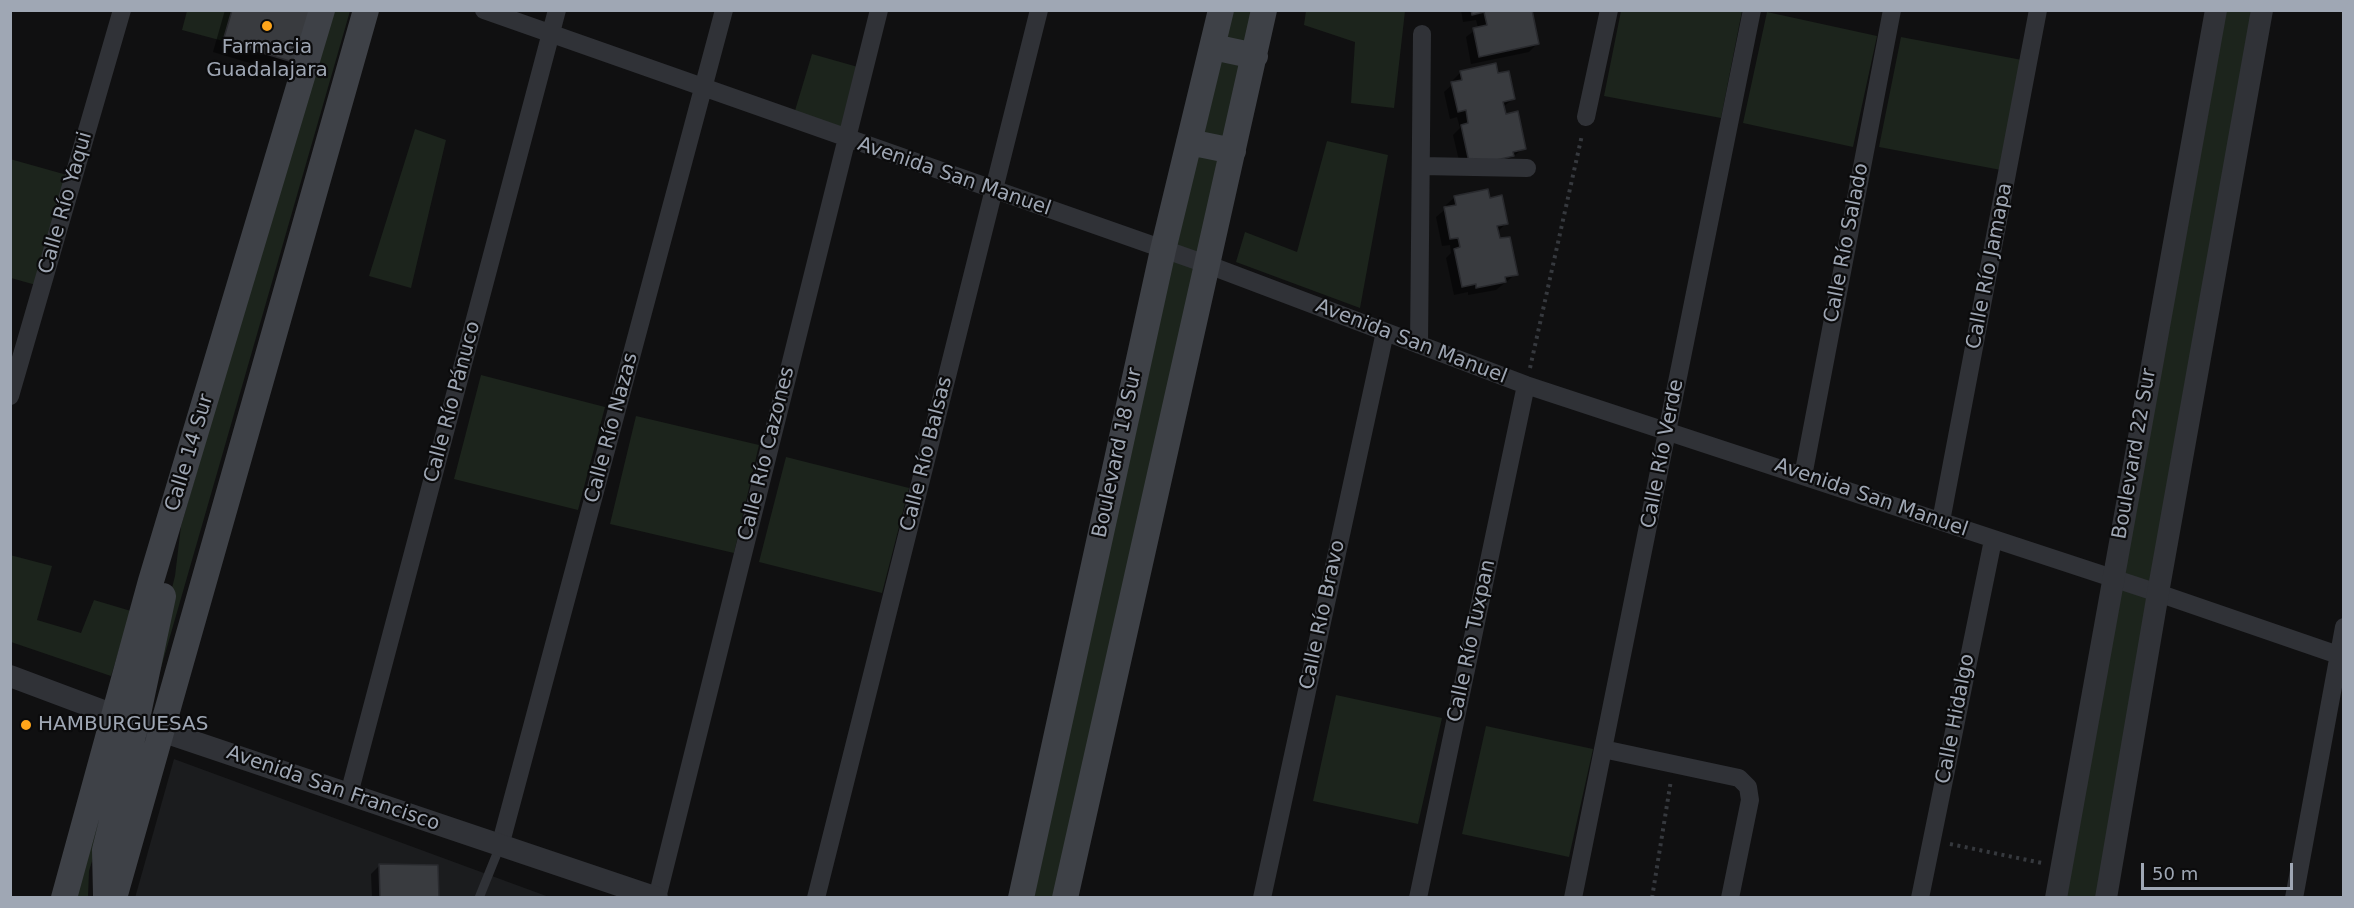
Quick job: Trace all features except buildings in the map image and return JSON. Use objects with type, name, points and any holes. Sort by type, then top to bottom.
[{"type":"main road","name":"Calle 14 Sur","points":[[64,897],[125,719],[151,580],[322,10]]},
{"type":"main road","points":[[114,897],[366,10]]},
{"type":"main road","name":"Boulevard 18 Sur","points":[[1021,897],[1163,250],[1221,10]]},
{"type":"main road","points":[[1065,897],[1264,10]]},
{"type":"main road","points":[[1213,47],[1255,56]]},
{"type":"main road","points":[[1189,142],[1233,151]]},
{"type":"main road","points":[[106,897],[105,850],[125,719]]},
{"type":"street","name":"Calle Río Yaqui","points":[[10,396],[122,10]]},
{"type":"street","name":"Avenida San Manuel","points":[[484,10],[845,139],[1206,264],[1527,385],[1669,430],[2341,656]]},
{"type":"street","name":"Calle Río Pánuco","points":[[349,794],[557,10]]},
{"type":"street","name":"Calle Río Nazas","points":[[500,846],[724,10]]},
{"type":"street","name":"Calle Río Cazones","points":[[657,897],[879,10]]},
{"type":"street","name":"Calle Río Balsas","points":[[816,897],[1039,10]]},
{"type":"street","points":[[1586,117],[1609,10]]},
{"type":"street","name":"Calle Río Verde","points":[[1573,897],[1752,10]]},
{"type":"street","name":"Calle Río Salado","points":[[1803,476],[1892,10]]},
{"type":"street","name":"Calle Río Jamapa","points":[[1941,521],[2038,10]]},
{"type":"street","name":"Boulevard 22 Sur","points":[[2056,897],[2217,10]]},
{"type":"street","points":[[2106,897],[2262,10]]},
{"type":"street","points":[[1419,345],[1422,34]]},
{"type":"street","points":[[1421,166],[1527,168]]},
{"type":"street","name":"Calle Río Bravo","points":[[1262,897],[1385,332]]},
{"type":"street","name":"Calle Río Tuxpan","points":[[1418,897],[1527,385]]},
{"type":"street","name":"Calle Hidalgo","points":[[1920,897],[1992,540]]},
{"type":"street","points":[[2294,897],[2341,656],[2343,627]]},
{"type":"street","name":"Avenida San Francisco","points":[[10,676],[125,719],[657,897]]},
{"type":"street","points":[[1603,749],[1739,778],[1748,787],[1750,800],[1730,897]]},
{"type":"lane","points":[[479,897],[500,846]]},
{"type":"path","points":[[1527,385],[1586,117]]},
{"type":"path","points":[[1652,897],[1673,764]]},
{"type":"path","points":[[1931,840],[2061,867]]},
{"type":"shaded area","points":[[187,11],[232,11],[223,41],[182,30]]},
{"type":"shaded area","points":[[331,11],[350,11],[152,699],[145,696],[175,576],[181,526]]},
{"type":"shaded area","points":[[1221,11],[1264,11],[1065,897],[1021,898]]},
{"type":"shaded area","points":[[1306,11],[1405,11],[1394,108],[1351,103],[1355,42],[1304,25]]},
{"type":"shaded area","points":[[1621,11],[1742,11],[1721,118],[1604,96]]},
{"type":"shaded area","points":[[2216,11],[2262,11],[2106,897],[2056,898]]},
{"type":"shaded area","points":[[1767,12],[1877,36],[1853,147],[1743,123]]},
{"type":"shaded area","points":[[1901,37],[2022,60],[2001,170],[1879,147]]},
{"type":"shaded area","points":[[812,54],[865,69],[848,129],[794,114]]},
{"type":"shaded area","points":[[415,129],[446,140],[411,288],[369,276]]},
{"type":"shaded area","points":[[1327,141],[1388,155],[1360,308],[1236,262],[1245,232],[1297,252]]},
{"type":"shaded area","points":[[10,159],[67,175],[36,285],[11,278]]},
{"type":"shaded area","points":[[481,375],[605,407],[578,510],[454,479]]},
{"type":"shaded area","points":[[636,416],[759,445],[734,553],[610,524]]},
{"type":"shaded area","points":[[786,457],[909,488],[882,593],[759,562]]},
{"type":"shaded area","points":[[10,555],[52,566],[37,620],[81,633],[94,600],[131,611],[111,676],[11,642]]},
{"type":"shaded area","points":[[1336,695],[1442,718],[1418,824],[1313,801]]},
{"type":"shaded area","points":[[1486,726],[1593,749],[1569,857],[1462,834]]},
{"type":"shaded area","points":[[118,745],[127,747],[89,871],[88,897],[75,898]]},
{"type":"shaded area","points":[[174,759],[549,897],[135,898]]},
{"type":"place","name":"Farmacia Guadalajara","points":[[267,26]]},
{"type":"place","name":"HAMBURGUESAS","points":[[26,725]]}]
